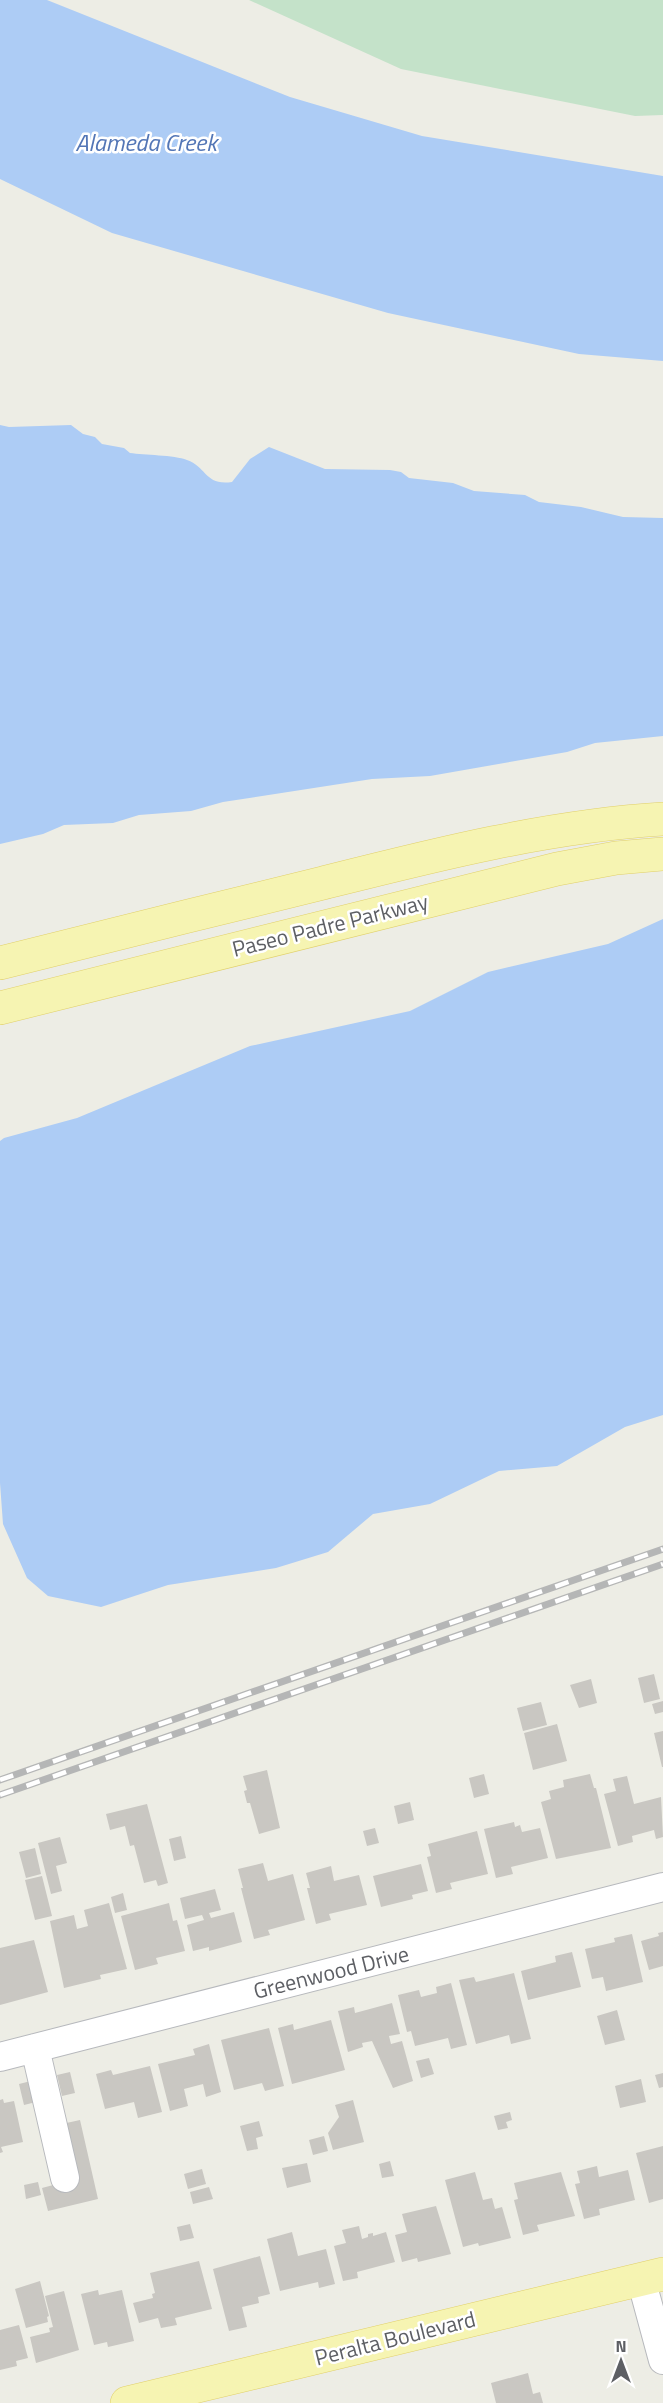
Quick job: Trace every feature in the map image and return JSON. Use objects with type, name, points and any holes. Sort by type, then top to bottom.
[{"type":"main road","name":"Paseo Padre Parkway","points":[[0,963],[401,863],[612,822],[663,819]]},
{"type":"main road","name":"Paseo Padre Parkway","points":[[0,1008],[557,869],[616,858],[663,854]]},
{"type":"main road","name":"Peralta Boulevard","points":[[127,2403],[652,2277]]},
{"type":"street","name":"Greenwood Drive","points":[[0,2057],[663,1887]]},
{"type":"street","points":[[35,2048],[65,2178]]},
{"type":"street","points":[[652,2277],[663,2360]]},
{"type":"green space","points":[[249,0],[663,0],[663,115],[635,116],[401,69]]},
{"type":"water","name":"Alameda Creek","points":[[0,0],[47,0],[290,97],[422,136],[663,176],[663,361],[579,354],[388,313],[112,233],[0,179]]},
{"type":"water","points":[[0,425],[9,427],[71,425],[83,434],[95,437],[102,444],[124,448],[130,453],[187,460],[194,463],[211,479],[223,482],[232,482],[250,459],[269,447],[325,469],[390,470],[401,472],[409,478],[453,483],[474,491],[525,495],[539,502],[581,507],[623,517],[663,518],[663,736],[595,743],[567,752],[430,776],[372,779],[223,802],[191,811],[139,815],[113,823],[64,825],[43,834],[0,844]]},
{"type":"water","points":[[663,919],[663,1415],[625,1427],[557,1466],[499,1471],[430,1504],[373,1514],[328,1552],[276,1568],[168,1585],[101,1607],[48,1596],[27,1578],[3,1524],[0,1483],[0,1141],[77,1118],[250,1046],[410,1011],[488,972],[608,944]]},
{"type":"building","points":[[654,1674],[660,1699],[644,1703],[638,1678]]},
{"type":"building","points":[[591,1679],[597,1703],[579,1708],[570,1685]]},
{"type":"building","points":[[663,1701],[663,1712],[655,1714],[652,1704]]},
{"type":"building","points":[[541,1702],[547,1725],[523,1731],[517,1708]]},
{"type":"building","points":[[557,1724],[567,1761],[533,1770],[524,1733]]},
{"type":"building","points":[[663,1731],[663,1767],[662,1767],[654,1733]]},
{"type":"building","points":[[267,1770],[280,1828],[259,1834],[250,1803],[247,1803],[244,1791],[247,1790],[243,1776]]},
{"type":"building","points":[[484,1774],[489,1794],[474,1798],[469,1778]]},
{"type":"building","points":[[590,1774],[594,1788],[596,1788],[611,1848],[556,1859],[541,1802],[551,1799],[549,1791],[564,1787],[563,1780]]},
{"type":"building","points":[[627,1776],[634,1804],[661,1797],[663,1837],[656,1839],[654,1830],[632,1836],[633,1842],[618,1846],[604,1794],[616,1791],[613,1779]]},
{"type":"building","points":[[410,1802],[414,1820],[398,1824],[394,1806]]},
{"type":"building","points":[[147,1804],[168,1883],[158,1886],[156,1880],[144,1883],[134,1845],[130,1846],[125,1826],[110,1830],[106,1814]]},
{"type":"building","points":[[514,1822],[515,1827],[520,1825],[522,1832],[540,1828],[548,1858],[511,1867],[513,1874],[496,1878],[484,1829]]},
{"type":"building","points":[[375,1828],[379,1843],[367,1846],[363,1831]]},
{"type":"building","points":[[477,1831],[488,1874],[450,1883],[452,1889],[436,1893],[427,1857],[431,1856],[428,1844]]},
{"type":"building","points":[[181,1836],[186,1858],[174,1861],[169,1839]]},
{"type":"building","points":[[60,1837],[67,1863],[56,1866],[62,1891],[51,1894],[38,1843]]},
{"type":"building","points":[[35,1848],[41,1874],[26,1878],[19,1852]]},
{"type":"building","points":[[263,1863],[268,1881],[293,1874],[305,1920],[268,1930],[270,1935],[254,1939],[238,1869]]},
{"type":"building","points":[[421,1864],[428,1891],[412,1895],[413,1899],[381,1907],[373,1876]]},
{"type":"building","points":[[331,1866],[334,1881],[359,1875],[367,1905],[329,1914],[331,1920],[316,1924],[307,1888],[310,1888],[306,1873]]},
{"type":"building","points":[[42,1876],[52,1916],[35,1920],[25,1880]]},
{"type":"building","points":[[215,1889],[221,1910],[209,1913],[211,1918],[234,1912],[242,1942],[209,1951],[209,1947],[193,1951],[187,1925],[204,1920],[202,1915],[185,1919],[180,1898]]},
{"type":"building","points":[[123,1893],[127,1910],[115,1913],[111,1897]]},
{"type":"building","points":[[109,1903],[127,1969],[100,1975],[101,1979],[64,1988],[50,1921],[74,1915],[77,1929],[88,1926],[84,1910]]},
{"type":"building","points":[[169,1903],[173,1921],[177,1920],[185,1951],[156,1958],[158,1964],[135,1970],[121,1916]]},
{"type":"building","points":[[663,1932],[663,1966],[649,1970],[641,1941],[659,1936],[658,1933]]},
{"type":"building","points":[[632,1934],[643,1982],[606,1991],[603,1977],[592,1979],[585,1949],[615,1942],[614,1938]]},
{"type":"building","points":[[34,1940],[48,1992],[0,2005],[0,1948]]},
{"type":"building","points":[[572,1952],[581,1987],[528,2000],[521,1971],[556,1962],[555,1956]]},
{"type":"building","points":[[514,1973],[531,2039],[511,2044],[509,2035],[476,2044],[459,1980],[474,1977],[476,1982]]},
{"type":"building","points":[[451,1983],[467,2045],[451,2049],[448,2038],[415,2046],[411,2031],[407,2032],[398,1995],[419,1990],[421,1997],[437,1993],[436,1987]]},
{"type":"building","points":[[392,2003],[400,2034],[389,2036],[391,2044],[402,2041],[413,2081],[393,2088],[372,2041],[362,2043],[363,2047],[348,2052],[338,2011],[354,2007],[355,2013]]},
{"type":"building","points":[[617,2010],[625,2040],[605,2045],[597,2016]]},
{"type":"building","points":[[331,2020],[345,2070],[292,2084],[278,2028],[293,2024],[294,2030]]},
{"type":"building","points":[[269,2028],[284,2086],[265,2091],[262,2083],[234,2090],[221,2040]]},
{"type":"building","points":[[209,2044],[221,2092],[206,2097],[203,2084],[184,2089],[188,2106],[170,2111],[158,2064],[195,2055],[193,2049]]},
{"type":"building","points":[[429,2058],[434,2074],[421,2078],[416,2061]]},
{"type":"building","points":[[150,2066],[162,2112],[138,2118],[134,2102],[105,2109],[96,2074],[111,2070],[113,2075]]},
{"type":"building","points":[[70,2072],[75,2093],[62,2096],[57,2075]]},
{"type":"building","points":[[663,2073],[663,2087],[659,2088],[655,2075]]},
{"type":"building","points":[[641,2079],[646,2102],[620,2108],[615,2086]]},
{"type":"building","points":[[31,2081],[36,2102],[24,2105],[19,2084]]},
{"type":"building","points":[[3,2099],[4,2103],[14,2101],[23,2142],[1,2147],[3,2152],[0,2153],[0,2100]]},
{"type":"building","points":[[353,2100],[364,2142],[333,2150],[328,2133],[339,2117],[335,2105]]},
{"type":"building","points":[[510,2112],[512,2120],[506,2122],[508,2128],[498,2130],[494,2116]]},
{"type":"building","points":[[80,2120],[98,2199],[48,2211],[42,2188],[57,2184],[57,2190],[71,2187],[62,2124]]},
{"type":"building","points":[[259,2121],[263,2136],[256,2138],[258,2149],[247,2151],[240,2126]]},
{"type":"building","points":[[324,2136],[328,2151],[313,2155],[309,2140]]},
{"type":"building","points":[[663,2146],[663,2199],[649,2203],[636,2153]]},
{"type":"building","points":[[390,2161],[394,2176],[382,2178],[379,2164]]},
{"type":"building","points":[[307,2163],[311,2182],[287,2188],[282,2168]]},
{"type":"building","points":[[597,2166],[599,2177],[628,2170],[635,2200],[599,2209],[600,2215],[584,2219],[575,2184],[580,2183],[577,2171]]},
{"type":"building","points":[[202,2169],[206,2184],[188,2189],[184,2174]]},
{"type":"building","points":[[475,2172],[483,2200],[492,2198],[495,2209],[502,2207],[511,2238],[479,2246],[478,2243],[463,2247],[445,2180]]},
{"type":"building","points":[[561,2172],[575,2216],[537,2225],[539,2231],[523,2235],[514,2200],[518,2199],[514,2183]]},
{"type":"building","points":[[38,2182],[41,2195],[26,2199],[24,2185]]},
{"type":"building","points":[[209,2187],[213,2199],[193,2204],[190,2192]]},
{"type":"building","points":[[436,2206],[451,2254],[418,2262],[417,2258],[402,2262],[395,2235],[407,2232],[402,2214]]},
{"type":"building","points":[[190,2224],[194,2238],[180,2241],[177,2227]]},
{"type":"building","points":[[359,2226],[362,2239],[368,2237],[368,2234],[373,2233],[373,2236],[386,2232],[395,2262],[357,2272],[358,2278],[343,2281],[334,2246],[346,2243],[342,2230]]},
{"type":"building","points":[[292,2232],[298,2256],[326,2249],[335,2284],[319,2288],[318,2282],[280,2291],[267,2239]]},
{"type":"building","points":[[260,2256],[270,2294],[258,2297],[259,2303],[242,2307],[247,2327],[229,2331],[213,2269]]},
{"type":"building","points":[[199,2261],[212,2309],[175,2318],[177,2325],[161,2328],[158,2318],[139,2323],[133,2303],[153,2298],[152,2294],[155,2293],[150,2273]]},
{"type":"building","points":[[40,2281],[49,2316],[47,2317],[48,2322],[26,2328],[15,2289]]},
{"type":"building","points":[[98,2290],[99,2295],[122,2290],[134,2341],[108,2347],[107,2342],[94,2345],[81,2294]]},
{"type":"building","points":[[64,2291],[79,2350],[36,2363],[30,2337],[50,2332],[49,2328],[53,2327],[45,2296]]},
{"type":"building","points":[[19,2325],[28,2358],[16,2361],[17,2366],[0,2370],[0,2330]]},
{"type":"building","points":[[528,2373],[533,2394],[540,2392],[543,2403],[496,2403],[491,2383]]},
{"type":"railway","points":[[0,1780],[663,1549]]},
{"type":"railway","points":[[0,1795],[663,1564]]}]
